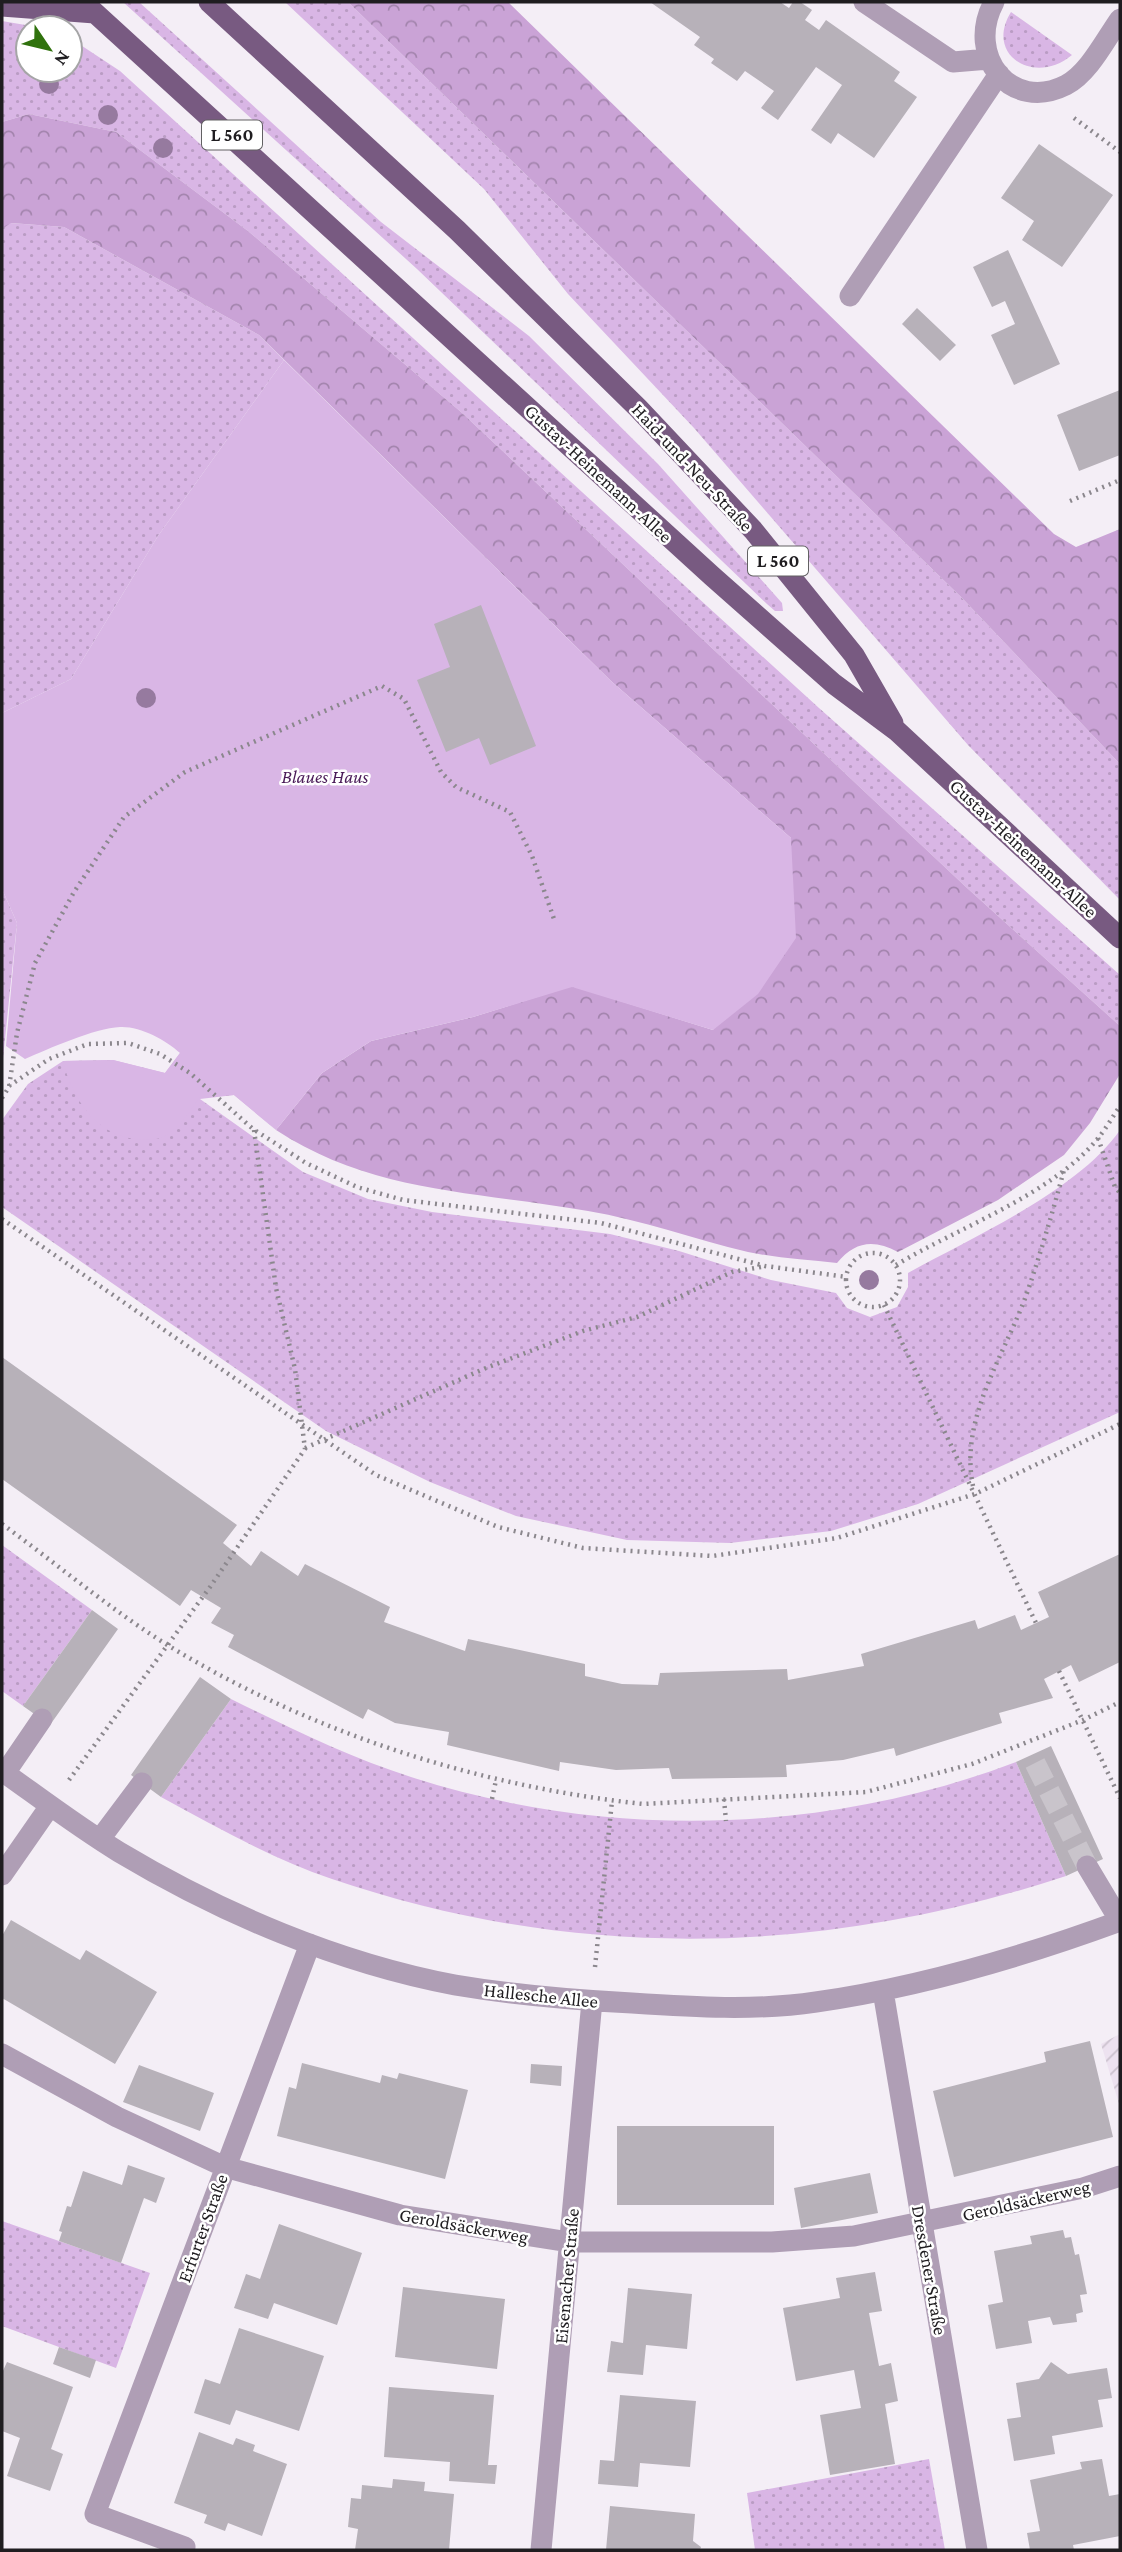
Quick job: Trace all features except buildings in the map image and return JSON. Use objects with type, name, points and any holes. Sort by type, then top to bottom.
[{"type":"main road","name":"Haid-und-Neu-Straße","points":[[209,2],[457,230],[638,408],[753,530],[854,654],[897,731]]},
{"type":"main road","points":[[2,6],[89,7]]},
{"type":"main road","name":"Gustav-Heinemann-Allee","points":[[89,7],[712,576],[834,684],[897,731],[1120,938]]},
{"type":"street","points":[[864,2],[953,62],[994,67],[1024,90],[1051,90],[1067,85],[1079,75],[1120,19]]},
{"type":"street","points":[[994,2],[983,33],[994,67]]},
{"type":"street","points":[[850,296],[994,67]]},
{"type":"street","points":[[4,1772],[41,1719]]},
{"type":"street","name":"Hallesche Allee","points":[[4,1772],[100,1839],[184,1888],[310,1944],[452,1984],[518,1995],[592,2001],[747,2007],[814,2003],[883,1990],[1028,1954],[1120,1921]]},
{"type":"street","points":[[100,1839],[142,1783]]},
{"type":"street","points":[[2,1875],[50,1806]]},
{"type":"street","points":[[1087,1866],[1120,1921]]},
{"type":"street","name":"Erfurter Straße","points":[[185,2547],[96,2514],[310,1944]]},
{"type":"street","name":"Dresdener Straße","points":[[883,1990],[977,2550]]},
{"type":"street","name":"Eisenacher Straße","points":[[541,2550],[592,2001]]},
{"type":"street","name":"Geroldsäckerweg","points":[[2,2054],[117,2117],[225,2167],[400,2215],[569,2242],[772,2242],[854,2236],[922,2224],[1083,2188],[1120,2176]]},
{"type":"path","points":[[1051,90],[1073,118],[1120,152]]},
{"type":"path","points":[[1070,501],[1120,480]]},
{"type":"path","points":[[9,1087],[17,1033],[35,964],[74,892],[124,817],[185,772],[382,686],[404,699],[440,772],[456,787],[510,812],[533,856],[554,919]]},
{"type":"path","points":[[2,1098],[9,1087],[49,1059],[88,1044],[128,1043],[160,1054],[190,1073],[253,1129],[306,1163],[357,1187],[402,1200],[601,1223],[765,1266],[846,1277]]},
{"type":"path","points":[[896,1265],[981,1222],[1064,1170],[1098,1138],[1119,1107]]},
{"type":"path","points":[[253,1129],[276,1288],[295,1369],[305,1448]]},
{"type":"path","points":[[1098,1138],[1115,1187],[1120,1192]]},
{"type":"path","points":[[975,1494],[969,1464],[981,1397],[1026,1294],[1064,1170]]},
{"type":"path","points":[[2,1219],[304,1429],[376,1475],[436,1503],[498,1527],[583,1548],[712,1556],[837,1538],[975,1494],[1120,1424]]},
{"type":"path","points":[[867,1254],[888,1257],[896,1265],[900,1276],[894,1297],[884,1304],[869,1306],[855,1299],[846,1277],[857,1259],[867,1254]]},
{"type":"path","points":[[50,1806],[168,1645],[305,1448],[486,1368],[583,1331],[637,1317],[732,1272],[765,1266]]},
{"type":"path","points":[[884,1304],[1036,1623]]},
{"type":"path","points":[[2,1524],[168,1645],[284,1707],[433,1763],[496,1780],[612,1801],[643,1804],[866,1792],[972,1764],[1083,1720],[1120,1702]]},
{"type":"path","points":[[1059,1671],[1120,1798]]},
{"type":"path","points":[[492,1799],[496,1780]]},
{"type":"path","points":[[724,1799],[726,1821]]},
{"type":"path","points":[[597,1952],[612,1801]]},
{"type":"shaded area","points":[[1120,2034],[1120,2107],[1101,2044]]},
{"type":"green space","points":[[123,2],[139,2],[381,222],[529,336],[658,464],[782,603],[783,611],[775,611],[767,604],[417,269]]},
{"type":"green space","points":[[285,2],[348,2],[962,598],[1120,764],[1120,900],[968,745],[694,428],[568,294],[484,189]]},
{"type":"green space","points":[[348,2],[508,2],[1054,534],[1076,547],[1120,529],[1120,764],[962,598]]},
{"type":"green space","points":[[1011,12],[1072,55],[1058,64],[1043,68],[1029,67],[1018,62],[1009,53],[1004,42],[1004,28]]},
{"type":"green space","points":[[2,21],[14,23],[14,84],[84,84],[84,47],[120,71],[819,708],[1120,975],[1120,1026],[966,887],[461,412],[248,231],[116,132],[29,114],[2,122]]},
{"type":"green space","points":[[29,114],[116,132],[248,231],[461,412],[966,887],[1120,1026],[1120,1074],[1090,1123],[1064,1155],[998,1200],[898,1252],[881,1245],[865,1244],[851,1250],[837,1263],[759,1254],[608,1215],[427,1187],[389,1178],[350,1167],[313,1151],[276,1130],[322,1073],[371,1041],[473,1017],[572,986],[713,1030],[791,838],[611,681],[259,335],[64,227],[11,223],[2,229],[2,122]]},
{"type":"green space","points":[[10,223],[64,227],[259,335],[284,360],[158,536],[71,679],[2,713],[2,229]]},
{"type":"green space","name":"Blaues Haus","points":[[284,360],[611,681],[791,838],[796,938],[758,994],[713,1030],[572,987],[473,1017],[371,1041],[322,1073],[276,1130],[234,1095],[199,1098],[167,1135],[147,1140],[121,1136],[97,1122],[79,1101],[63,1061],[113,1060],[165,1073],[180,1053],[168,1043],[144,1031],[120,1027],[85,1035],[25,1059],[6,1046],[17,923],[2,889],[2,713],[71,679],[158,536]]},
{"type":"green space","points":[[2,889],[17,923],[2,1068]]},
{"type":"green space","points":[[183,1049],[276,1130],[234,1095],[200,1099],[303,1172],[368,1199],[432,1212],[610,1234],[679,1251],[771,1280],[836,1293],[847,1308],[870,1317],[897,1307],[908,1287],[908,1273],[1051,1193],[1101,1152],[1120,1130],[1120,1412],[918,1504],[831,1531],[730,1543],[627,1540],[516,1516],[430,1482],[326,1431],[2,1207],[2,1120],[28,1084],[63,1061],[113,1060],[165,1073]]},
{"type":"green space","points":[[2,1545],[92,1610],[23,1706],[2,1691]]},
{"type":"green space","points":[[231,1699],[342,1751],[411,1777],[485,1797],[561,1812],[637,1819],[715,1820],[792,1815],[868,1804],[943,1786],[1016,1762],[1066,1876],[975,1903],[883,1922],[791,1934],[699,1939],[607,1936],[515,1925],[424,1906],[332,1879],[288,1862],[161,1797]]},
{"type":"green space","points":[[2,2221],[150,2273],[116,2368],[2,2326]]},
{"type":"green space","points":[[929,2459],[945,2550],[755,2550],[747,2493]]},
{"type":"tunnel","points":[[1035,1763],[1087,1866]]}]
